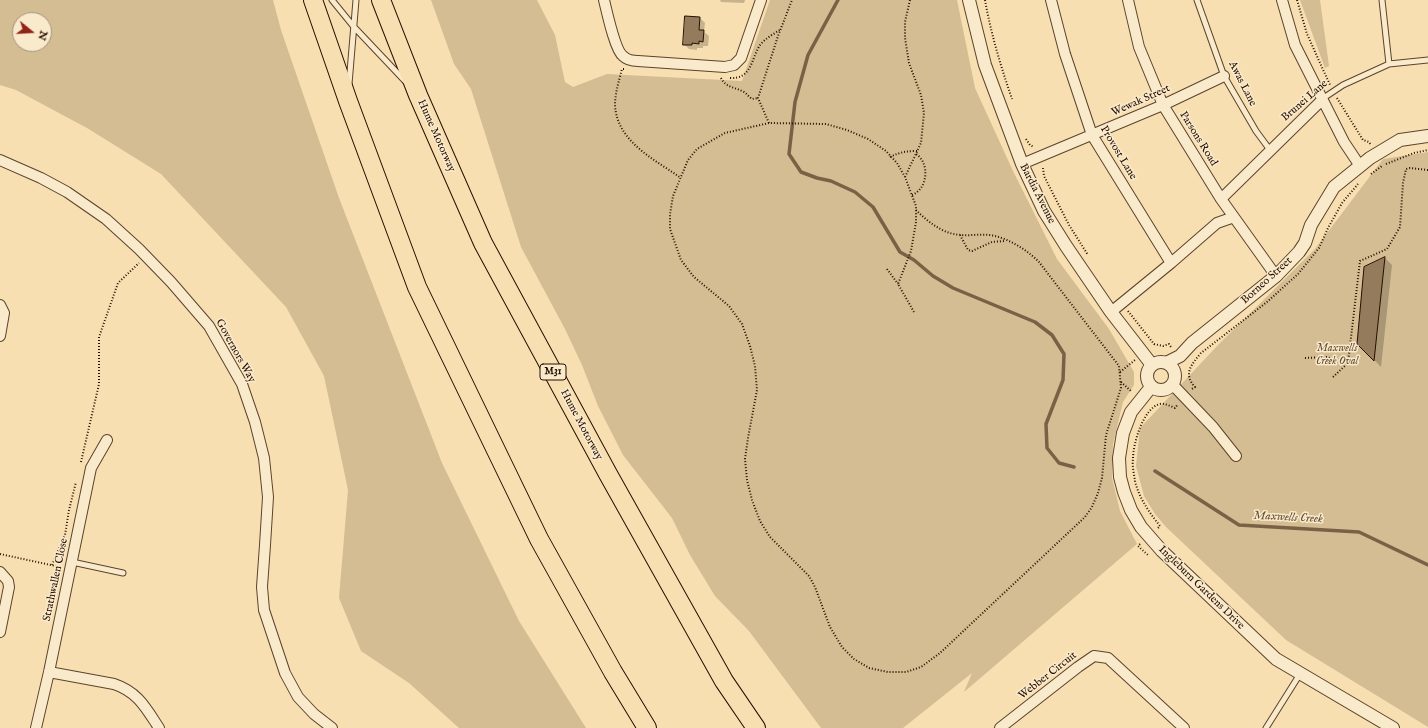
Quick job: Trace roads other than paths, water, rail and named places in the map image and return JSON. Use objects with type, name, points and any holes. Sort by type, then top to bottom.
[{"type":"highway","points":[[313,0],[348,101],[417,287],[539,539],[610,666],[647,728]]},
{"type":"highway","name":"Hume Motorway","points":[[381,0],[418,95],[483,243],[608,474],[720,674],[756,728]]},
{"type":"street","points":[[604,0],[617,49],[622,56],[638,61],[725,67],[734,65],[741,58],[761,0]]},
{"type":"street","name":"Bardia Avenue","points":[[969,0],[985,65],[1022,164],[1048,217],[1111,312],[1152,365]]},
{"type":"street","name":"Provost Lane","points":[[1051,0],[1065,54],[1092,135],[1171,263]]},
{"type":"street","name":"Parsons Road","points":[[1128,0],[1140,47],[1163,105],[1221,199],[1276,276]]},
{"type":"street","points":[[1282,0],[1295,45],[1344,142],[1360,166]]},
{"type":"street","name":"Wewak Street","points":[[1022,164],[1163,105],[1224,76]]},
{"type":"street","name":"Brunei Lane","points":[[1221,199],[1322,100]]},
{"type":"street","name":"Borneo Street","points":[[1166,363],[1180,356],[1192,343],[1276,276],[1299,252],[1305,243],[1311,226],[1334,187],[1370,158],[1400,140],[1428,136]]},
{"type":"street","name":"Governors Way","points":[[0,160],[41,178],[67,192],[106,219],[171,282],[209,326],[242,384],[255,422],[265,466],[268,497],[262,587],[264,610],[285,673],[298,697],[314,714],[332,728]]},
{"type":"street","points":[[1111,312],[1217,223],[1234,217]]},
{"type":"street","points":[[0,304],[4,313],[0,336]]},
{"type":"street","points":[[1160,362],[1166,363],[1172,367],[1175,376],[1172,384],[1165,390],[1160,390],[1151,386],[1147,378],[1149,369],[1152,365],[1160,362]]},
{"type":"street","points":[[1172,384],[1213,427],[1236,456]]},
{"type":"street","name":"Ingleburn Gardens Drive","points":[[1151,386],[1131,412],[1123,433],[1120,458],[1120,477],[1130,510],[1141,527],[1168,556],[1276,659],[1393,728]]},
{"type":"street","name":"Strathwallen Close","points":[[36,728],[91,468],[107,440]]},
{"type":"street","points":[[0,572],[8,581],[9,587],[0,632]]},
{"type":"street","name":"Webber Circuit","points":[[1000,728],[1094,656],[1108,658],[1184,728]]},
{"type":"street","points":[[49,672],[124,687],[142,701],[159,728]]},
{"type":"lane","points":[[332,0],[354,27],[418,95]]},
{"type":"lane","points":[[348,101],[356,0]]},
{"type":"lane","name":"Awas Lane","points":[[1197,0],[1224,76],[1256,132],[1270,150]]},
{"type":"lane","points":[[1382,0],[1389,64]]},
{"type":"lane","name":"Brunei Lane","points":[[1322,100],[1333,91],[1355,79],[1389,64],[1428,60]]},
{"type":"lane","points":[[71,565],[123,573]]},
{"type":"lane","points":[[1266,728],[1300,674]]},
{"type":"waterway","points":[[838,0],[808,55],[795,102],[789,154],[801,172],[831,181],[855,192],[873,207],[900,252],[914,260],[933,276],[953,288],[1035,322],[1052,335],[1064,354],[1063,380],[1046,424],[1047,448],[1059,463],[1074,467]]},
{"type":"waterway","name":"Maxwells Creek","points":[[1155,471],[1239,525],[1359,532],[1428,565]]},
{"type":"park label","name":"Maxwells Creek Oval","points":[[1337,355]]}]
